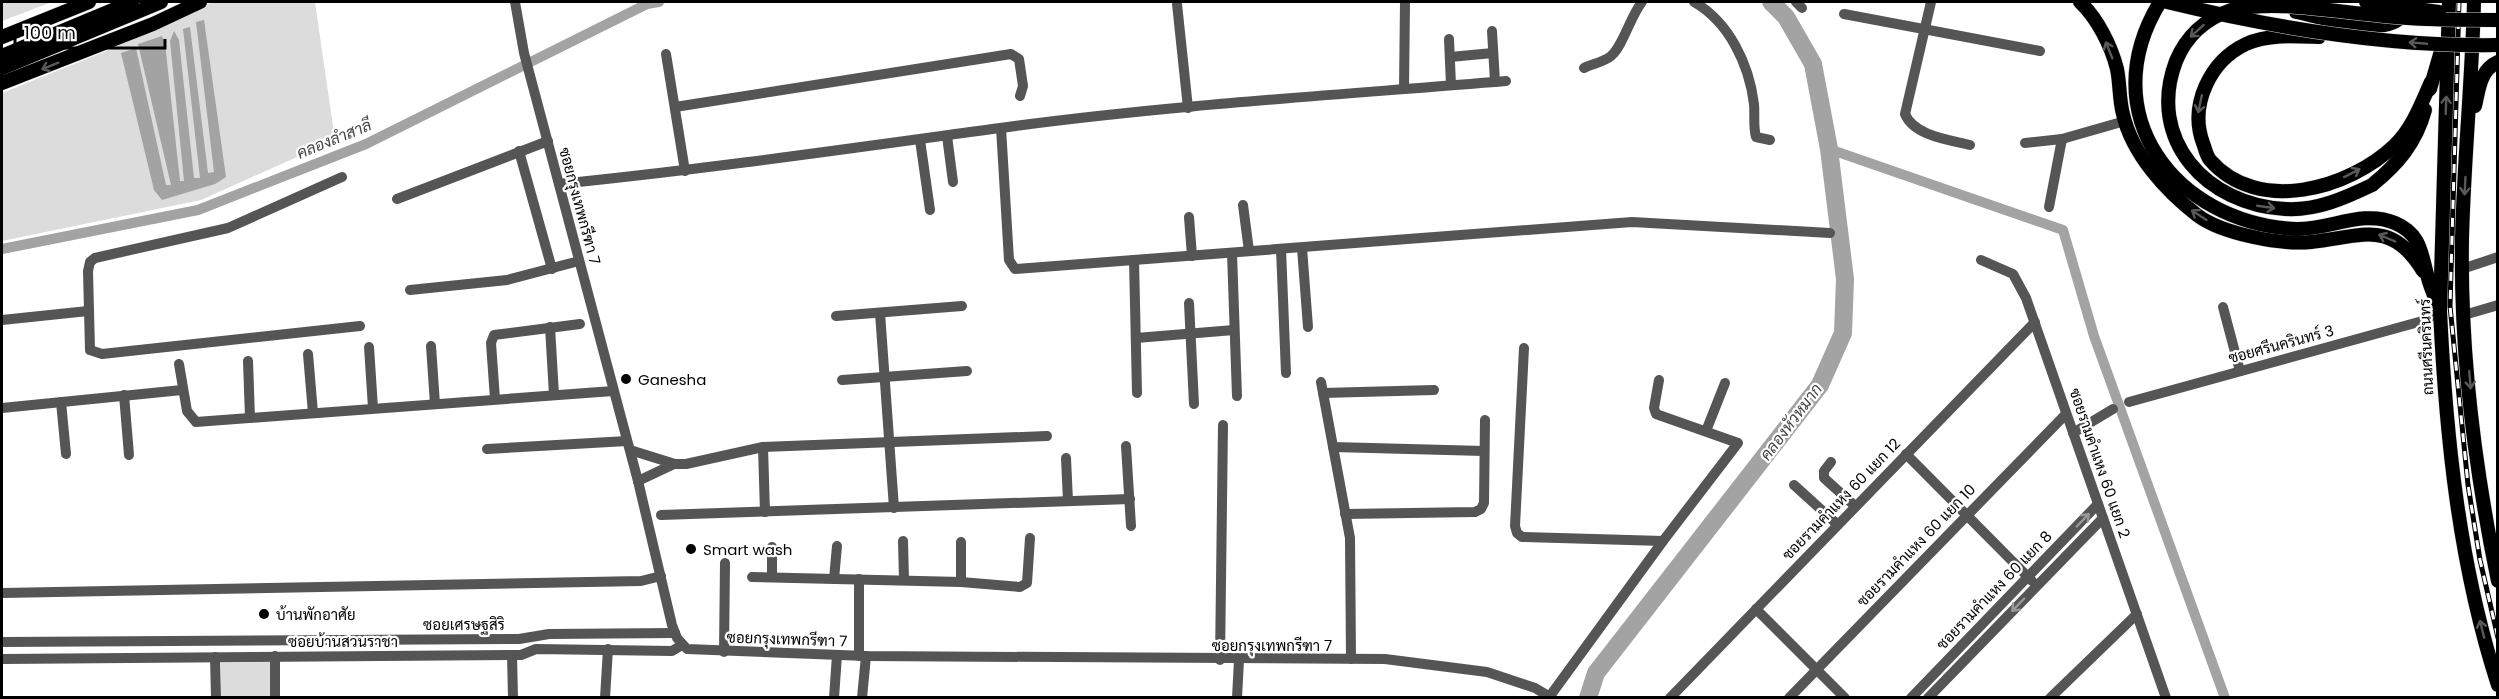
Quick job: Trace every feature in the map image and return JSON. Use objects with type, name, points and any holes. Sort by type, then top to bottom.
[{"type":"main road","points":[[2,38],[89,2]]},
{"type":"main road","points":[[2,56],[132,2]]},
{"type":"main road","points":[[2,68],[161,2]]},
{"type":"main road","points":[[2,83],[153,24],[200,2]]},
{"type":"main road","points":[[2080,2],[2102,33],[2117,68],[2125,121],[2157,179],[2199,217],[2234,231],[2288,242],[2310,243],[2360,233],[2377,233],[2404,247],[2427,278]]},
{"type":"main road","points":[[2160,2],[2144,27],[2136,57],[2135,90],[2142,124],[2156,153],[2175,181],[2196,198],[2254,223],[2297,229],[2325,227],[2366,217],[2394,223],[2408,231],[2418,241],[2427,278],[2440,311]]},
{"type":"main road","points":[[2167,2],[2274,24],[2372,40]]},
{"type":"main road","points":[[2243,2],[2376,27],[2387,26],[2399,19],[2401,2]]},
{"type":"main road","points":[[2366,2],[2498,19]]},
{"type":"main road","name":"ถนนศรีนครินทร์","points":[[2449,2],[2440,311],[2445,405],[2456,501],[2498,685]]},
{"type":"main road","points":[[2474,2],[2462,269],[2476,444],[2498,581]]},
{"type":"main road","points":[[2448,26],[2420,127],[2411,145],[2398,162],[2372,185],[2349,196],[2319,206],[2287,209],[2253,205],[2223,192],[2197,173],[2177,145],[2167,113],[2170,79],[2183,45],[2197,29],[2230,10],[2268,4],[2414,19],[2498,19]]},
{"type":"main road","points":[[2431,82],[2406,132],[2378,159],[2352,175],[2326,186],[2297,192],[2250,185],[2229,177],[2208,158],[2198,132],[2198,105],[2210,78],[2224,59],[2247,44],[2266,39],[2307,36],[2429,44],[2498,45]]},
{"type":"main road","points":[[2467,145],[2481,78],[2486,70],[2498,62]]},
{"type":"street","name":"ซอยกรุงเทพกรีฑา 7","points":[[515,2],[531,81],[629,446],[675,633],[681,645],[693,651],[862,656],[1220,660],[1385,659],[1487,672],[1551,697]]},
{"type":"street","points":[[1404,89],[1405,2]]},
{"type":"street","points":[[1584,68],[1609,58],[1617,50],[1626,25],[1642,2]]},
{"type":"street","points":[[1694,2],[1716,17],[1733,42],[1748,75],[1754,104],[1756,137],[1770,140]]},
{"type":"street","points":[[1931,2],[1906,118],[1914,126],[1932,135],[1970,145]]},
{"type":"street","points":[[1177,4],[1188,108]]},
{"type":"street","points":[[1844,14],[1925,27],[2040,51]]},
{"type":"street","points":[[559,184],[685,171],[1001,128],[1188,108],[1500,81],[1493,53],[1492,31]]},
{"type":"street","points":[[1449,39],[1451,85]]},
{"type":"street","points":[[1450,57],[1493,53]]},
{"type":"street","points":[[666,54],[685,171]]},
{"type":"street","points":[[675,107],[1011,54],[1019,59],[1023,86],[1020,96]]},
{"type":"street","points":[[2025,143],[2062,139],[2125,121]]},
{"type":"street","points":[[1001,128],[1009,260],[1015,269],[1632,222],[1830,233]]},
{"type":"street","points":[[947,136],[953,182]]},
{"type":"street","points":[[2049,207],[2062,139]]},
{"type":"street","points":[[920,140],[930,210]]},
{"type":"street","points":[[397,199],[548,141]]},
{"type":"street","points":[[519,151],[552,269]]},
{"type":"street","points":[[342,177],[228,228],[95,258],[90,262],[88,271],[87,311],[90,350],[102,354],[360,326]]},
{"type":"street","points":[[1244,205],[1249,251]]},
{"type":"street","points":[[1189,217],[1192,256]]},
{"type":"street","points":[[1302,248],[1308,327]]},
{"type":"street","points":[[1281,249],[1286,373]]},
{"type":"street","points":[[1232,253],[1237,396]]},
{"type":"street","points":[[2462,269],[2498,257]]},
{"type":"street","points":[[1134,260],[1137,393]]},
{"type":"street","name":"ซอยรามคำแหง 60 แยก 2","points":[[1981,260],[2013,274],[2035,322],[2165,697]]},
{"type":"street","points":[[410,290],[507,280],[579,261]]},
{"type":"street","points":[[1189,303],[1194,404]]},
{"type":"street","points":[[2464,315],[2498,305]]},
{"type":"street","points":[[836,316],[962,306]]},
{"type":"street","points":[[2223,307],[2240,371]]},
{"type":"street","points":[[2,320],[87,311]]},
{"type":"street","name":"ซอยศรีนครินทร์ 3","points":[[2129,402],[2426,320],[2440,311]]},
{"type":"street","points":[[880,313],[894,508]]},
{"type":"street","name":"ซอยรามคำแหง 60 แยก 12","points":[[1670,698],[2035,322]]},
{"type":"street","points":[[495,399],[491,343],[494,335],[580,324]]},
{"type":"street","points":[[550,327],[554,395]]},
{"type":"street","points":[[1136,338],[1234,330]]},
{"type":"street","points":[[431,346],[435,404]]},
{"type":"street","points":[[369,347],[373,408]]},
{"type":"street","points":[[1524,348],[1517,533],[1522,537],[1664,541]]},
{"type":"street","points":[[308,354],[313,413]]},
{"type":"street","points":[[248,361],[250,417]]},
{"type":"street","points":[[180,364],[182,390],[187,411],[196,422],[613,391]]},
{"type":"street","points":[[842,380],[968,371]]},
{"type":"street","points":[[1551,697],[1738,443],[1656,414],[1654,408],[1659,380]]},
{"type":"street","points":[[1706,431],[1725,384]]},
{"type":"street","points":[[1351,660],[1350,538],[1322,388],[1434,390]]},
{"type":"street","points":[[2,408],[182,390]]},
{"type":"street","points":[[124,395],[129,455]]},
{"type":"street","points":[[61,402],[66,454]]},
{"type":"street","points":[[2073,433],[2113,409]]},
{"type":"street","name":"ซอยรามคำแหง 60 แยก 10","points":[[1789,698],[2067,414]]},
{"type":"street","points":[[1345,514],[1475,512],[1481,509],[1484,503],[1485,420]]},
{"type":"street","points":[[1220,660],[1223,425]]},
{"type":"street","points":[[638,481],[675,464],[763,447],[1047,436]]},
{"type":"street","points":[[487,449],[629,446],[675,464]]},
{"type":"street","points":[[1126,446],[1131,526]]},
{"type":"street","points":[[763,447],[765,512]]},
{"type":"street","points":[[1333,447],[1485,452]]},
{"type":"street","points":[[1906,454],[2037,586]]},
{"type":"street","points":[[1066,458],[1068,501]]},
{"type":"street","points":[[1831,462],[1824,471],[1824,478],[1855,506]]},
{"type":"street","points":[[1794,485],[1837,524]]},
{"type":"street","points":[[662,515],[1130,499]]},
{"type":"street","name":"ซอยรามคำแหง 60 แยก 8","points":[[1911,698],[2098,504]]},
{"type":"street","name":"ซอยรามคำแหง 60 แยก 8","points":[[1928,698],[2103,519]]},
{"type":"street","points":[[752,577],[904,580],[1025,586],[1028,583],[1030,538]]},
{"type":"street","points":[[903,541],[904,580]]},
{"type":"street","points":[[961,542],[961,582]]},
{"type":"street","points":[[834,579],[837,546]]},
{"type":"street","points":[[772,547],[772,577]]},
{"type":"street","points":[[724,652],[725,563]]},
{"type":"street","points":[[2,593],[644,580],[661,576]]},
{"type":"street","points":[[859,579],[862,698]]},
{"type":"street","points":[[1756,609],[1845,698]]},
{"type":"street","points":[[2050,698],[2137,614]]},
{"type":"street","name":"ซอยเศรษฐสิริ","points":[[2,642],[519,639],[549,634],[675,633]]},
{"type":"street","name":"ซอยบ้านสวนราชา","points":[[2,658],[512,655],[536,649],[672,651],[681,645]]},
{"type":"street","points":[[605,698],[608,649]]},
{"type":"street","points":[[1954,653],[1963,662]]},
{"type":"street","points":[[512,655],[513,698]]},
{"type":"street","points":[[834,698],[837,655]]},
{"type":"street","points":[[275,656],[275,698]]},
{"type":"street","points":[[214,657],[216,698]]},
{"type":"street","points":[[1237,698],[1239,660]]},
{"type":"shaded area","points":[[2,2],[52,2],[2,21]]},
{"type":"shaded area","points":[[213,2],[315,2],[335,140],[201,200],[2,241],[2,93],[104,52]]},
{"type":"shaded area","points":[[204,20],[226,177],[215,184],[162,200],[154,190],[121,53],[136,48],[166,185],[171,185],[138,44],[162,36],[165,43],[180,181],[184,181],[170,41],[174,31],[179,40],[194,178],[200,178],[183,29],[190,27],[208,173],[214,172],[196,22]]},
{"type":"shaded area","points":[[270,662],[270,697],[221,697],[221,663]]},
{"type":"waterway","name":"คลองลำสาลี","points":[[2,249],[198,210],[366,144],[647,4],[659,2]]},
{"type":"waterway","name":"คลองหัวหมาก","points":[[1588,698],[1596,673],[1820,385],[1843,333],[1845,279],[1829,149],[1813,64],[1786,17],[1771,2]]},
{"type":"waterway","points":[[1829,149],[2063,230],[2094,336],[2225,698]]},
{"type":"railway","points":[[2459,2],[2450,306],[2468,485],[2480,560],[2498,638]]},
{"type":"place","name":"Ganesha","points":[[626,379]]},
{"type":"place","name":"Smart wash","points":[[691,549]]},
{"type":"place","name":"บ้านพักอาศัย","points":[[264,614]]}]
